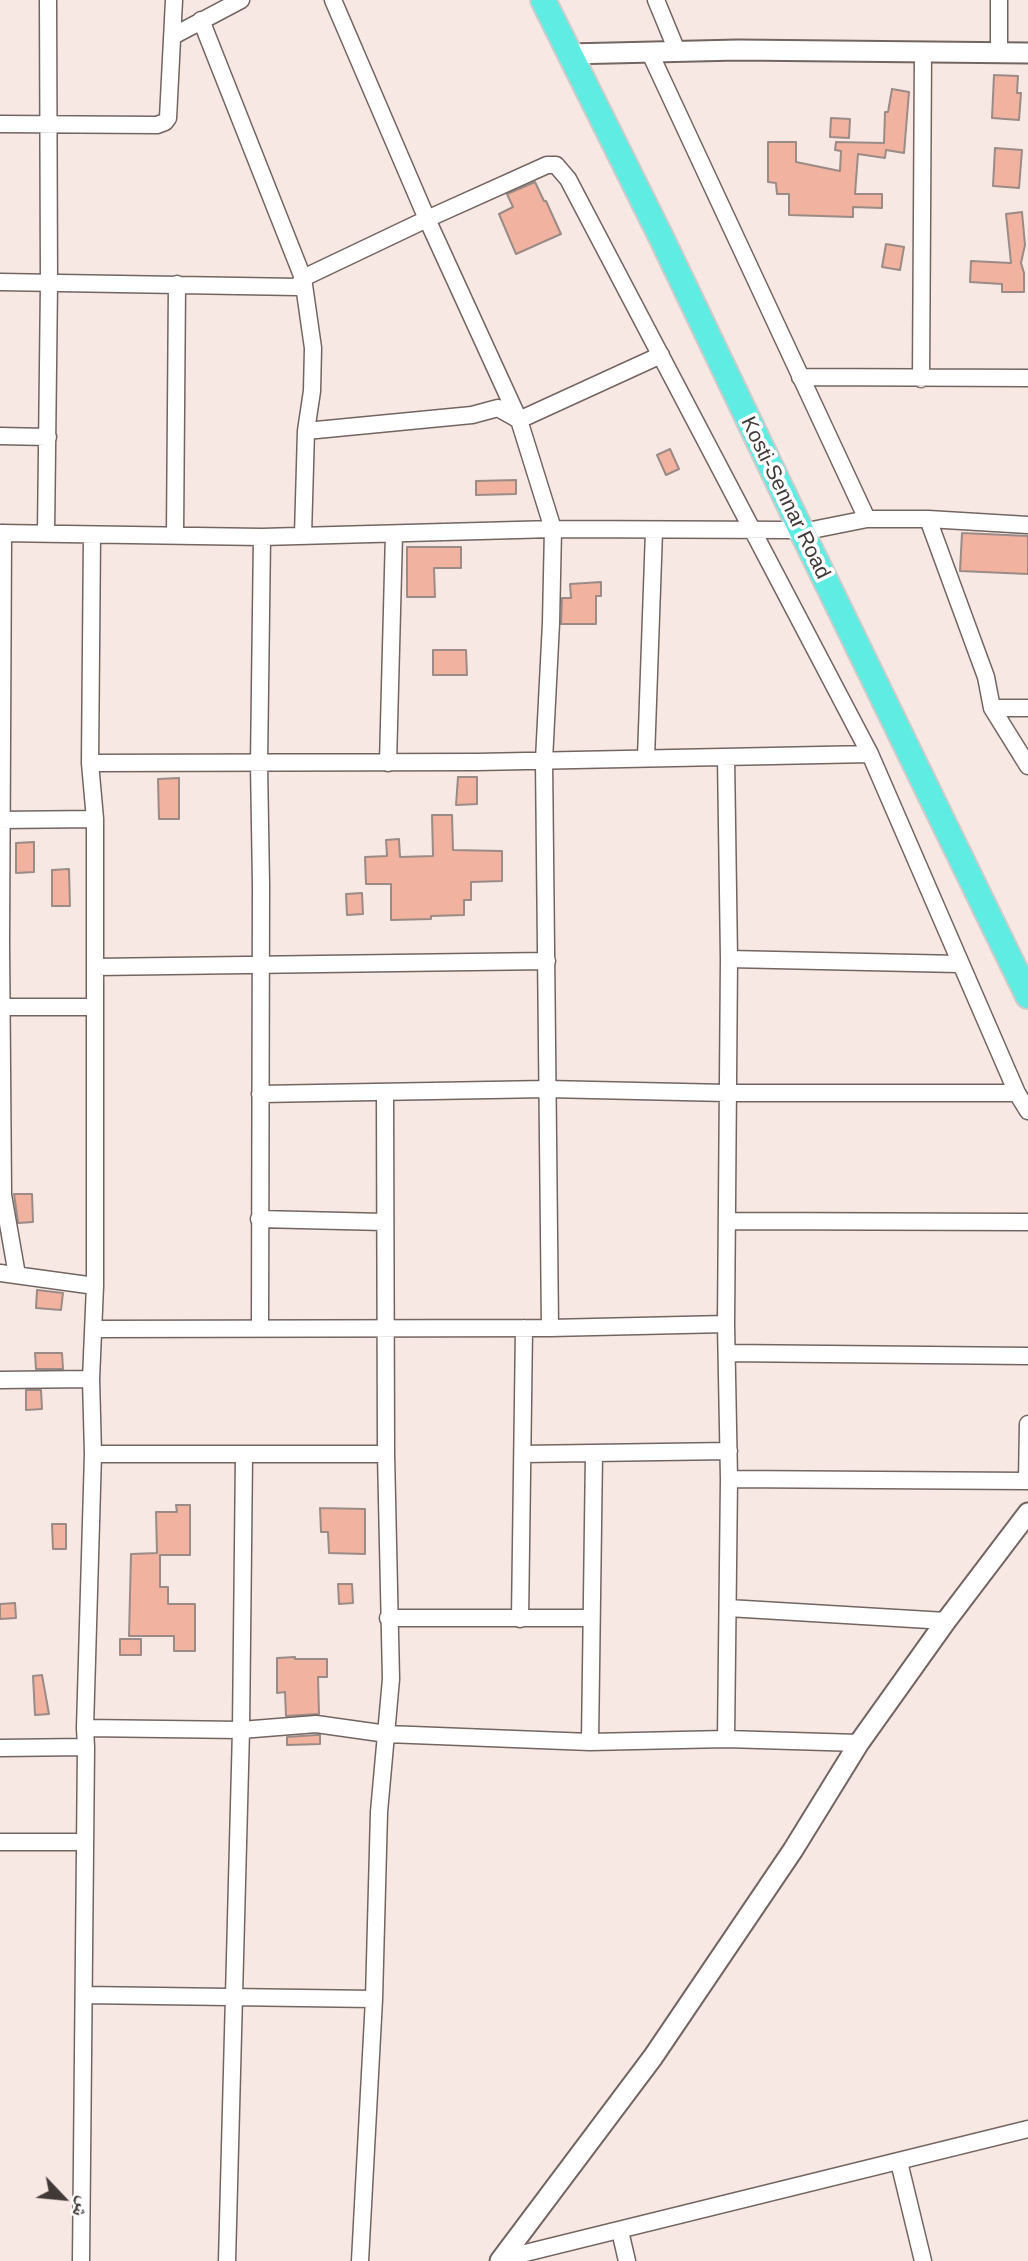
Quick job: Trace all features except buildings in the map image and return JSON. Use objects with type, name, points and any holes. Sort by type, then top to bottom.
[{"type":"highway","name":"Kosti-Sennar Road","points":[[543,0],[661,237],[1028,996]]},
{"type":"street","points":[[46,533],[48,0]]},
{"type":"street","points":[[0,124],[157,125],[165,122],[168,118],[174,0]]},
{"type":"street","points":[[173,36],[241,0]]},
{"type":"street","points":[[333,0],[427,219],[519,420],[553,529],[544,760],[550,1328]]},
{"type":"street","points":[[656,0],[677,51]]},
{"type":"street","points":[[999,0],[999,53]]},
{"type":"street","points":[[201,20],[303,278],[313,348],[312,391],[306,430],[303,535]]},
{"type":"street","points":[[569,54],[649,51],[1028,53]]},
{"type":"street","points":[[649,51],[867,519]]},
{"type":"street","points":[[921,379],[923,52]]},
{"type":"street","points":[[0,282],[298,287],[303,278],[427,219],[547,165],[556,165],[568,179],[662,355],[870,754],[959,964],[1017,1093],[1028,1111]]},
{"type":"street","points":[[175,535],[177,284]]},
{"type":"street","points":[[519,420],[662,355]]},
{"type":"street","points":[[800,377],[1028,378]]},
{"type":"street","points":[[306,430],[472,415],[498,408],[519,420]]},
{"type":"street","points":[[0,436],[48,437]]},
{"type":"street","points":[[17,1275],[2,1195],[1,533],[262,537],[553,529],[802,532],[867,519],[928,519],[1028,525]]},
{"type":"street","points":[[928,519],[986,677],[992,708],[1028,766]]},
{"type":"street","points":[[646,758],[654,531]]},
{"type":"street","points":[[388,762],[394,534]]},
{"type":"street","points":[[81,2261],[85,1728],[95,1286],[95,820],[90,762],[92,535]]},
{"type":"street","points":[[260,1328],[259,764],[262,537]]},
{"type":"street","points":[[992,708],[1028,708]]},
{"type":"street","points":[[90,762],[259,764],[870,754]]},
{"type":"street","points":[[726,757],[729,959],[726,1740]]},
{"type":"street","points":[[1,820],[95,820]]},
{"type":"street","points":[[729,959],[959,964]]},
{"type":"street","points":[[95,967],[547,961]]},
{"type":"street","points":[[3,1007],[94,1007]]},
{"type":"street","points":[[260,1094],[547,1089],[727,1093],[1017,1093]]},
{"type":"street","points":[[360,2261],[374,1998],[379,1812],[391,1679],[386,1454],[385,1092]]},
{"type":"street","points":[[259,1219],[384,1222]]},
{"type":"street","points":[[727,1221],[1028,1222]]},
{"type":"street","points":[[0,1273],[95,1286]]},
{"type":"street","points":[[94,1329],[550,1328],[726,1324]]},
{"type":"street","points":[[520,1619],[524,1328]]},
{"type":"street","points":[[727,1353],[1028,1356]]},
{"type":"street","points":[[0,1380],[91,1379]]},
{"type":"street","points":[[729,1479],[1027,1481],[1028,1424]]},
{"type":"street","points":[[523,1454],[729,1451]]},
{"type":"street","points":[[590,1742],[594,1453]]},
{"type":"street","points":[[93,1454],[386,1454]]},
{"type":"street","points":[[227,2261],[241,1730],[244,1455]]},
{"type":"street","points":[[500,2260],[653,2057],[793,1850],[859,1743],[946,1621],[1028,1513]]},
{"type":"street","points":[[728,1608],[946,1621]]},
{"type":"street","points":[[388,1618],[591,1618]]},
{"type":"street","points":[[85,1728],[241,1730],[316,1724],[387,1734],[590,1742],[726,1740],[859,1743]]},
{"type":"street","points":[[0,1748],[86,1747]]},
{"type":"street","points":[[0,1842],[84,1842]]},
{"type":"street","points":[[84,1995],[374,1998]]},
{"type":"street","points":[[500,2260],[1028,2129]]},
{"type":"street","points":[[899,2162],[923,2261]]},
{"type":"street","points":[[620,2231],[627,2261]]}]
